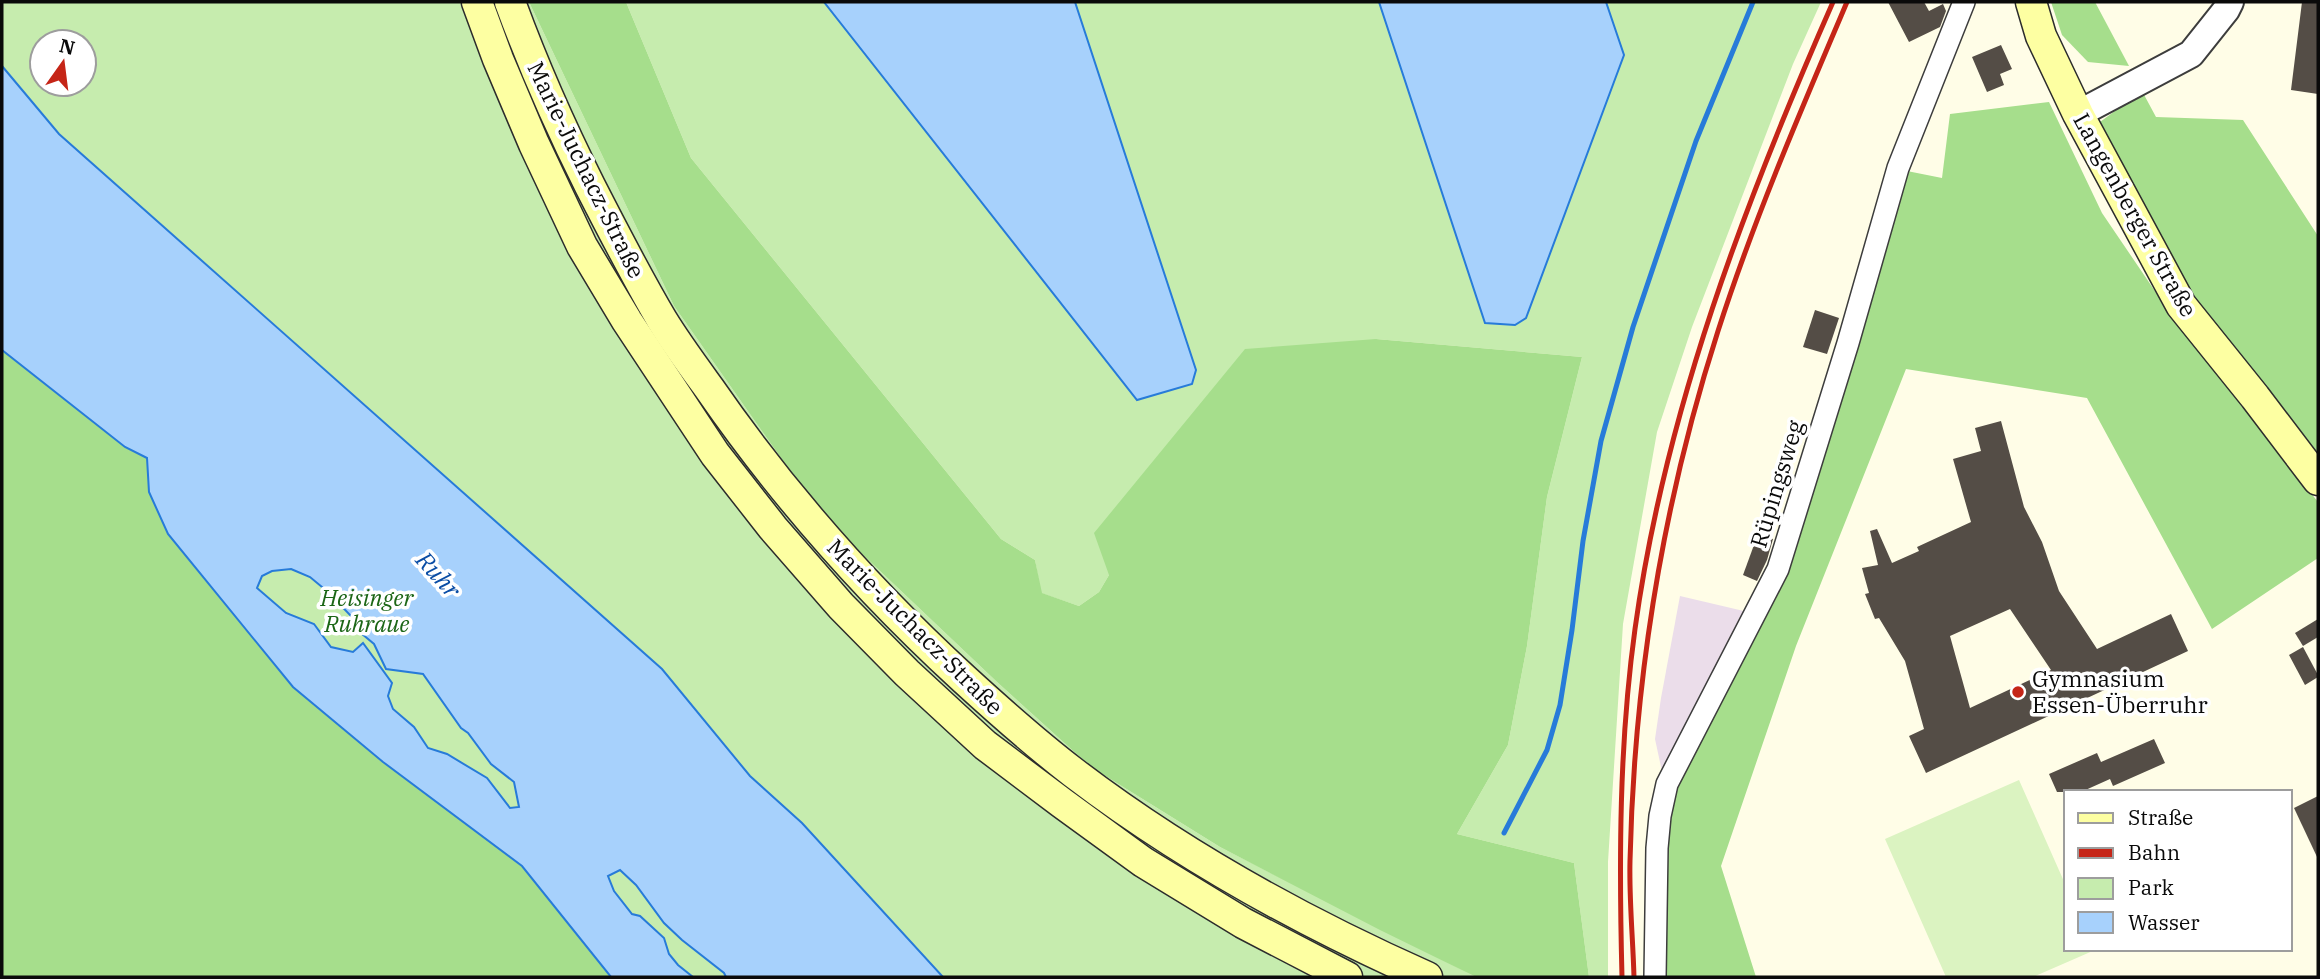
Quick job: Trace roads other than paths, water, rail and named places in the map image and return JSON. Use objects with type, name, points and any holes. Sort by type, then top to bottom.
[{"type":"main road","name":"Marie-Juchacz-Straße","points":[[477,2],[534,144],[582,246],[627,321],[715,454],[773,528],[841,606],[907,673],[985,745],[1062,803],[1143,862],[1243,923],[1347,977]]},
{"type":"main road","name":"Marie-Juchacz-Straße","points":[[510,2],[562,128],[615,235],[664,322],[733,423],[780,485],[864,583],[925,644],[1001,713],[1085,781],[1164,836],[1258,894],[1372,953],[1427,977]]},
{"type":"main road","name":"Langenberger Straße","points":[[2031,2],[2041,36],[2078,114],[2181,305],[2318,480]]},
{"type":"street","name":"Rüpingsweg","points":[[1655,977],[1657,848],[1667,784],[1778,569],[1848,343],[1898,168],[1964,2]]},
{"type":"street","points":[[2078,114],[2191,54],[2230,2]]},
{"type":"water","points":[[824,2],[1075,2],[1196,370],[1192,384],[1137,400]]},
{"type":"water","points":[[1379,2],[1606,2],[1624,55],[1526,318],[1515,325],[1485,323]]},
{"type":"water","name":"Ruhr","points":[[2,66],[59,134],[662,669],[750,776],[802,823],[943,977],[726,977],[664,923],[636,885],[620,870],[608,876],[614,891],[632,914],[640,916],[664,938],[669,954],[693,977],[611,977],[522,866],[383,762],[293,687],[168,534],[149,492],[147,458],[125,447],[2,350]],"holes":[[[291,569],[310,577],[351,616],[356,629],[374,644],[386,669],[423,674],[461,728],[468,733],[491,764],[514,782],[519,807],[510,808],[487,778],[447,754],[428,748],[414,727],[393,709],[388,696],[392,683],[363,643],[353,652],[331,647],[314,624],[286,613],[257,588],[262,576],[272,571]]]},
{"type":"waterway","points":[[1504,833],[1547,750],[1560,705],[1583,541],[1601,441],[1633,327],[1696,141],[1753,2]]},
{"type":"railway","points":[[1622,977],[1621,846],[1626,716],[1635,629],[1666,467],[1712,309],[1740,231],[1800,77],[1833,2]]},
{"type":"railway","points":[[1634,977],[1630,876],[1633,794],[1645,660],[1667,527],[1699,396],[1732,289],[1779,165],[1847,2]]},
{"type":"place","name":"Gymnasium Essen-Überruhr","points":[[2018,692]]},
{"type":"park label","name":"Heisinger Ruhraue","points":[[367,611]]}]
